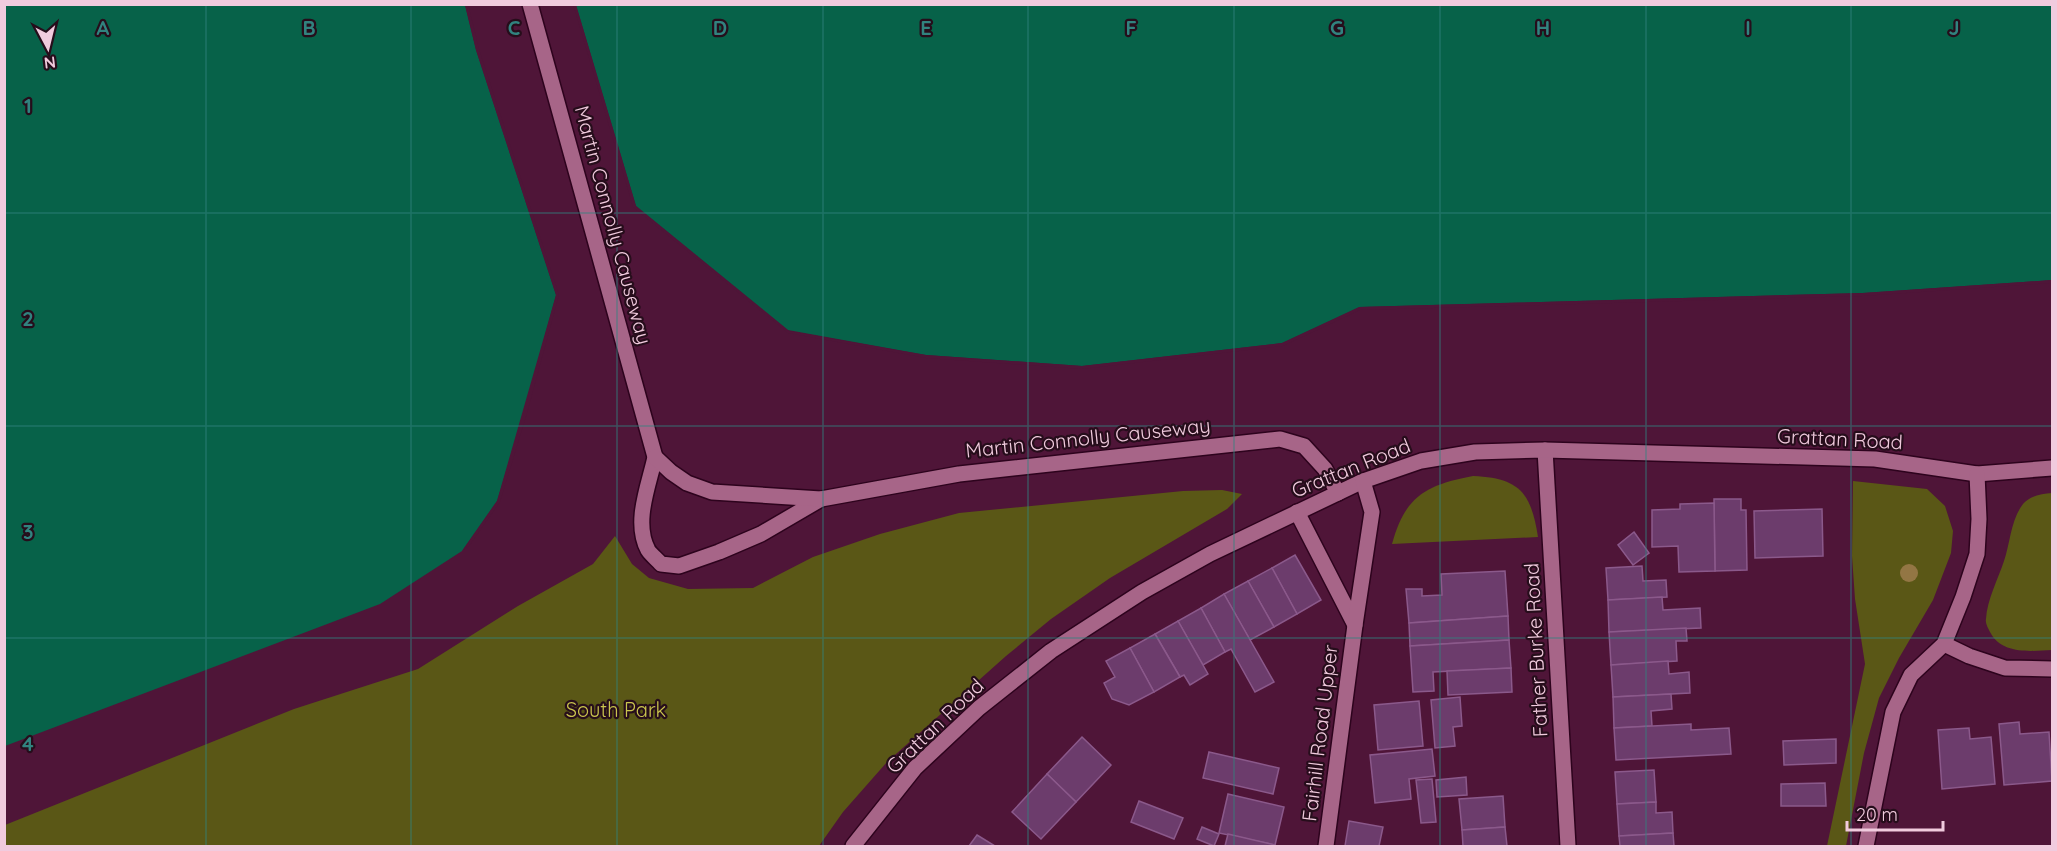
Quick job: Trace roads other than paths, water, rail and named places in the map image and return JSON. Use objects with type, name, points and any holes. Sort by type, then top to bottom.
[{"type":"street","name":"Martin Connolly Causeway","points":[[530,4],[655,457],[643,509],[642,533],[648,551],[661,564],[679,566],[761,534],[821,499]]},
{"type":"street","name":"Martin Connolly Causeway","points":[[655,457],[687,483],[712,492],[821,499],[959,474],[1280,439],[1304,446],[1325,469],[1338,492]]},
{"type":"street","name":"Grattan Road","points":[[853,846],[915,768],[979,708],[1051,651],[1142,592],[1210,554],[1338,492],[1421,461],[1475,452],[1545,450],[1875,459],[1977,474],[2052,468]]},
{"type":"street","name":"Father Burke Road","points":[[1545,450],[1568,846]]},
{"type":"street","points":[[1866,846],[1893,712],[1911,675],[1944,644],[1977,554],[1979,519],[1977,474]]},
{"type":"street","name":"Fairhill Road Upper","points":[[1326,846],[1372,512],[1363,481]]},
{"type":"street","name":"Fairhill Road Upper","points":[[1297,512],[1355,625]]},
{"type":"street","points":[[1944,644],[2005,668],[2052,669]]},
{"type":"park label","name":"South Park","points":[[616,710]]}]
